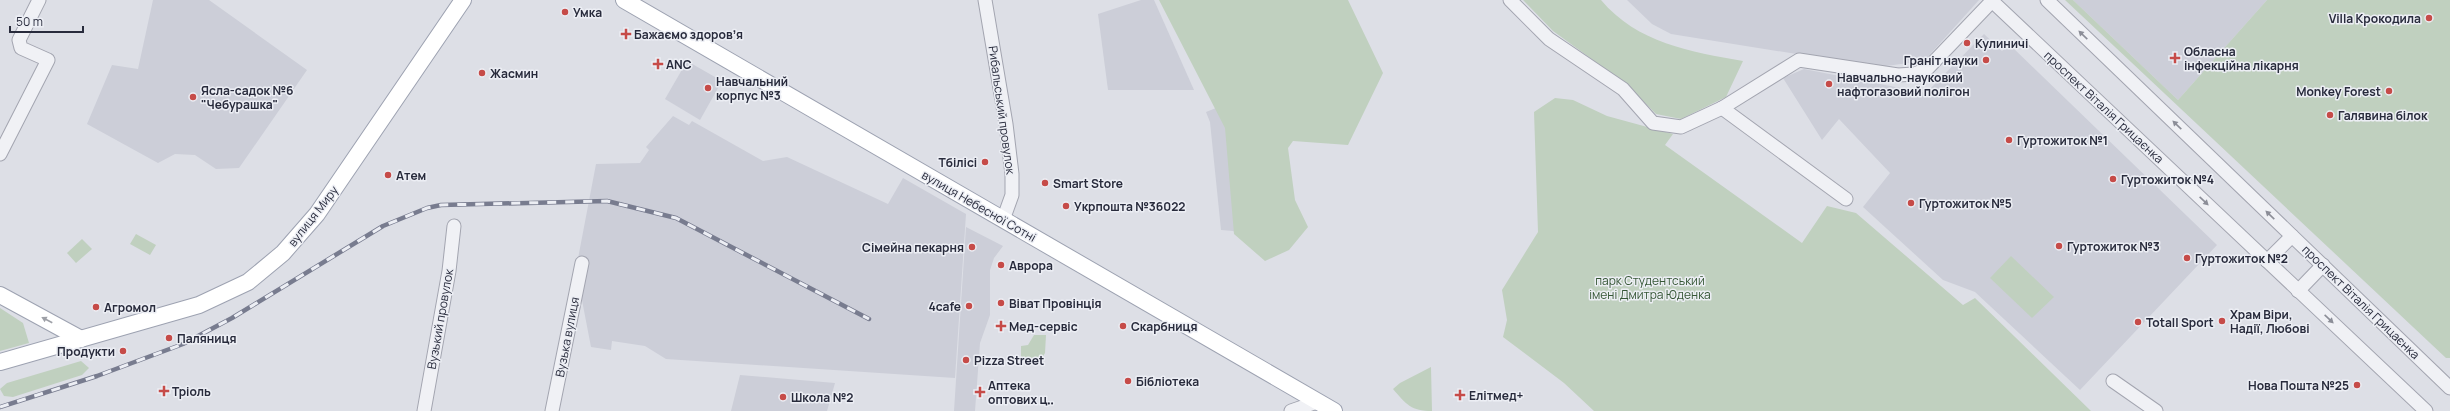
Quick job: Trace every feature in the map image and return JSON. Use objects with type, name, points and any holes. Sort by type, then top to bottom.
[{"type":"main road","name":"вулиця Небесної Сотні","points":[[624,0],[1334,411]]},
{"type":"main road","name":"вулиця Миру","points":[[0,362],[199,306],[248,282],[283,253],[317,214],[463,1]]},
{"type":"main road","points":[[0,295],[81,339]]},
{"type":"street","points":[[0,154],[48,60],[21,48],[19,44],[19,40],[39,0]]},
{"type":"street","name":"Рибальський провулок","points":[[985,0],[1006,124],[1012,174],[1012,195],[1003,220]]},
{"type":"street","points":[[1510,0],[1549,39],[1623,89],[1653,123],[1681,127],[1722,108],[1799,60],[1898,75],[1914,74],[1927,70],[1993,1]]},
{"type":"street","name":"проспект Віталія Грицаєнка","points":[[2047,0],[2450,388]]},
{"type":"street","name":"проспект Віталія Грицаєнка","points":[[1993,1],[2426,411]]},
{"type":"street","points":[[1722,108],[1846,198]]},
{"type":"street","name":"Вузький провулок","points":[[424,411],[449,271],[454,226]]},
{"type":"street","points":[[2267,261],[2292,236]]},
{"type":"street","name":"Вузька вулиця","points":[[552,411],[582,263]]},
{"type":"street","points":[[2298,291],[2323,265]]},
{"type":"street","points":[[2113,381],[2156,411]]},
{"type":"street","points":[[1291,411],[1317,402]]},
{"type":"shaded area","name":"Ясла-садок №6 \"Чебурашка\"","points":[[153,0],[209,0],[307,70],[239,168],[216,169],[195,155],[175,154],[158,163],[87,124],[112,65],[138,69]]},
{"type":"shaded area","points":[[1141,0],[1154,0],[1194,90],[1108,90],[1098,14]]},
{"type":"shaded area","points":[[1627,0],[1979,0],[1924,61],[1878,67],[1671,34],[1652,24]]},
{"type":"shaded area","name":"Обласна інфекційна лікарня","points":[[2073,0],[2267,0],[2178,100]]},
{"type":"shaded area","points":[[1984,34],[2002,51],[2009,44],[2217,245],[2080,390],[1975,292],[1943,280],[1863,207],[1890,173],[1839,119],[1822,140],[1783,78],[1804,69],[1926,93]]},
{"type":"shaded area","name":"Навчальний корпус №3","points":[[687,61],[722,81],[700,120],[665,99]]},
{"type":"shaded area","points":[[1226,104],[1251,240],[1233,231],[1221,230],[1210,122],[1206,112]]},
{"type":"shaded area","points":[[673,116],[689,125],[692,121],[763,161],[787,157],[888,204],[903,178],[966,214],[955,378],[666,359],[645,346],[612,341],[611,350],[591,347],[576,269],[596,164],[640,163],[649,150],[646,147]]},
{"type":"shaded area","points":[[966,227],[1003,246],[994,258],[990,270],[990,315],[980,343],[975,411],[954,411]]},
{"type":"shaded area","name":"Школа №2","points":[[740,375],[835,383],[827,411],[731,411]]},
{"type":"green space","points":[[1159,0],[1348,0],[1383,73],[1348,145],[1293,141],[1288,148],[1295,200],[1308,227],[1289,250],[1265,261],[1234,234],[1225,128]]},
{"type":"green space","points":[[1523,0],[1601,0],[1615,15],[1648,36],[1704,54],[1743,61],[1726,97],[1681,119],[1656,114],[1626,84],[1553,31]]},
{"type":"green space","points":[[2065,0],[2073,0],[2178,100],[2267,0],[2450,0],[2450,358],[2446,358]]},
{"type":"green space","name":"парк Студентський імені Дмитра Юденка","points":[[1555,98],[1573,100],[1607,116],[1673,134],[1665,145],[1802,243],[1827,206],[1856,213],[1963,305],[1975,298],[2091,411],[1594,411],[1564,383],[1503,337],[1507,320],[1502,290],[1538,232],[1534,112]]},
{"type":"green space","points":[[136,234],[156,245],[150,255],[130,244]]},
{"type":"green space","points":[[82,239],[92,249],[76,263],[67,253]]},
{"type":"green space","points":[[2011,256],[2054,297],[2032,318],[1990,278]]},
{"type":"green space","points":[[0,308],[23,323],[29,343],[0,351]]},
{"type":"green space","points":[[1034,335],[1046,335],[1045,353],[1037,366],[1021,359],[1021,346],[1028,345]]},
{"type":"green space","points":[[81,361],[89,368],[82,375],[13,397],[4,396],[0,389],[7,383]]},
{"type":"green space","points":[[1431,367],[1432,411],[1419,410],[1406,403],[1393,389],[1400,383]]},
{"type":"railway","points":[[0,407],[97,376],[183,344],[232,318],[383,226],[427,208],[441,205],[607,201],[676,218],[869,319]]},
{"type":"place","name":"Умка","points":[[565,12]]},
{"type":"place","name":"Villa Крокодила","points":[[2429,18]]},
{"type":"place","name":"Бажаємо здоровʼя","points":[[626,34]]},
{"type":"place","name":"Кулиничі","points":[[1967,43]]},
{"type":"place","name":"Обласна інфекційна лікарня","points":[[2175,58]]},
{"type":"place","name":"Граніт науки","points":[[1986,60]]},
{"type":"place","name":"ANC","points":[[658,64]]},
{"type":"place","name":"Жасмин","points":[[482,73]]},
{"type":"place","name":"Навчально-науковий нафтогазовий полігон","points":[[1829,84]]},
{"type":"place","name":"Навчальний корпус №3","points":[[708,88]]},
{"type":"place","name":"Monkey Forest","points":[[2389,91]]},
{"type":"place","name":"Ясла-садок №6 \"Чебурашка\"","points":[[193,97]]},
{"type":"place","name":"Галявина білок","points":[[2330,115]]},
{"type":"place","name":"Гуртожиток №1","points":[[2009,140]]},
{"type":"place","name":"Тбілісі","points":[[985,162]]},
{"type":"place","name":"Атем","points":[[388,175]]},
{"type":"place","name":"Гуртожиток №4","points":[[2113,179]]},
{"type":"place","name":"Smart Store","points":[[1045,183]]},
{"type":"place","name":"Гуртожиток №5","points":[[1911,203]]},
{"type":"place","name":"Укрпошта №36022","points":[[1066,206]]},
{"type":"place","name":"Гуртожиток №3","points":[[2059,246]]},
{"type":"place","name":"Сімейна пекарня","points":[[972,247]]},
{"type":"place","name":"Гуртожиток №2","points":[[2187,258]]},
{"type":"place","name":"Аврора","points":[[1001,265]]},
{"type":"place","name":"Віват Провінція","points":[[1001,303]]},
{"type":"place","name":"4cafe","points":[[969,306]]},
{"type":"place","name":"Агромол","points":[[96,307]]},
{"type":"place","name":"Храм Віри, Надії, Любові","points":[[2222,321]]},
{"type":"place","name":"Totall Sport","points":[[2138,322]]},
{"type":"place","name":"Мед-сервіс","points":[[1001,326]]},
{"type":"place","name":"Скарбниця","points":[[1123,326]]},
{"type":"place","name":"Паляниця","points":[[169,338]]},
{"type":"place","name":"Продукти","points":[[123,351]]},
{"type":"place","name":"Pizza Street","points":[[966,360]]},
{"type":"place","name":"Бібліотека","points":[[1128,381]]},
{"type":"place","name":"Нова Пошта №25","points":[[2357,385]]},
{"type":"place","name":"Тріоль","points":[[164,391]]},
{"type":"place","name":"Аптека оптових ц‥","points":[[980,392]]},
{"type":"place","name":"Елітмед+","points":[[1460,395]]},
{"type":"place","name":"Школа №2","points":[[783,397]]}]
